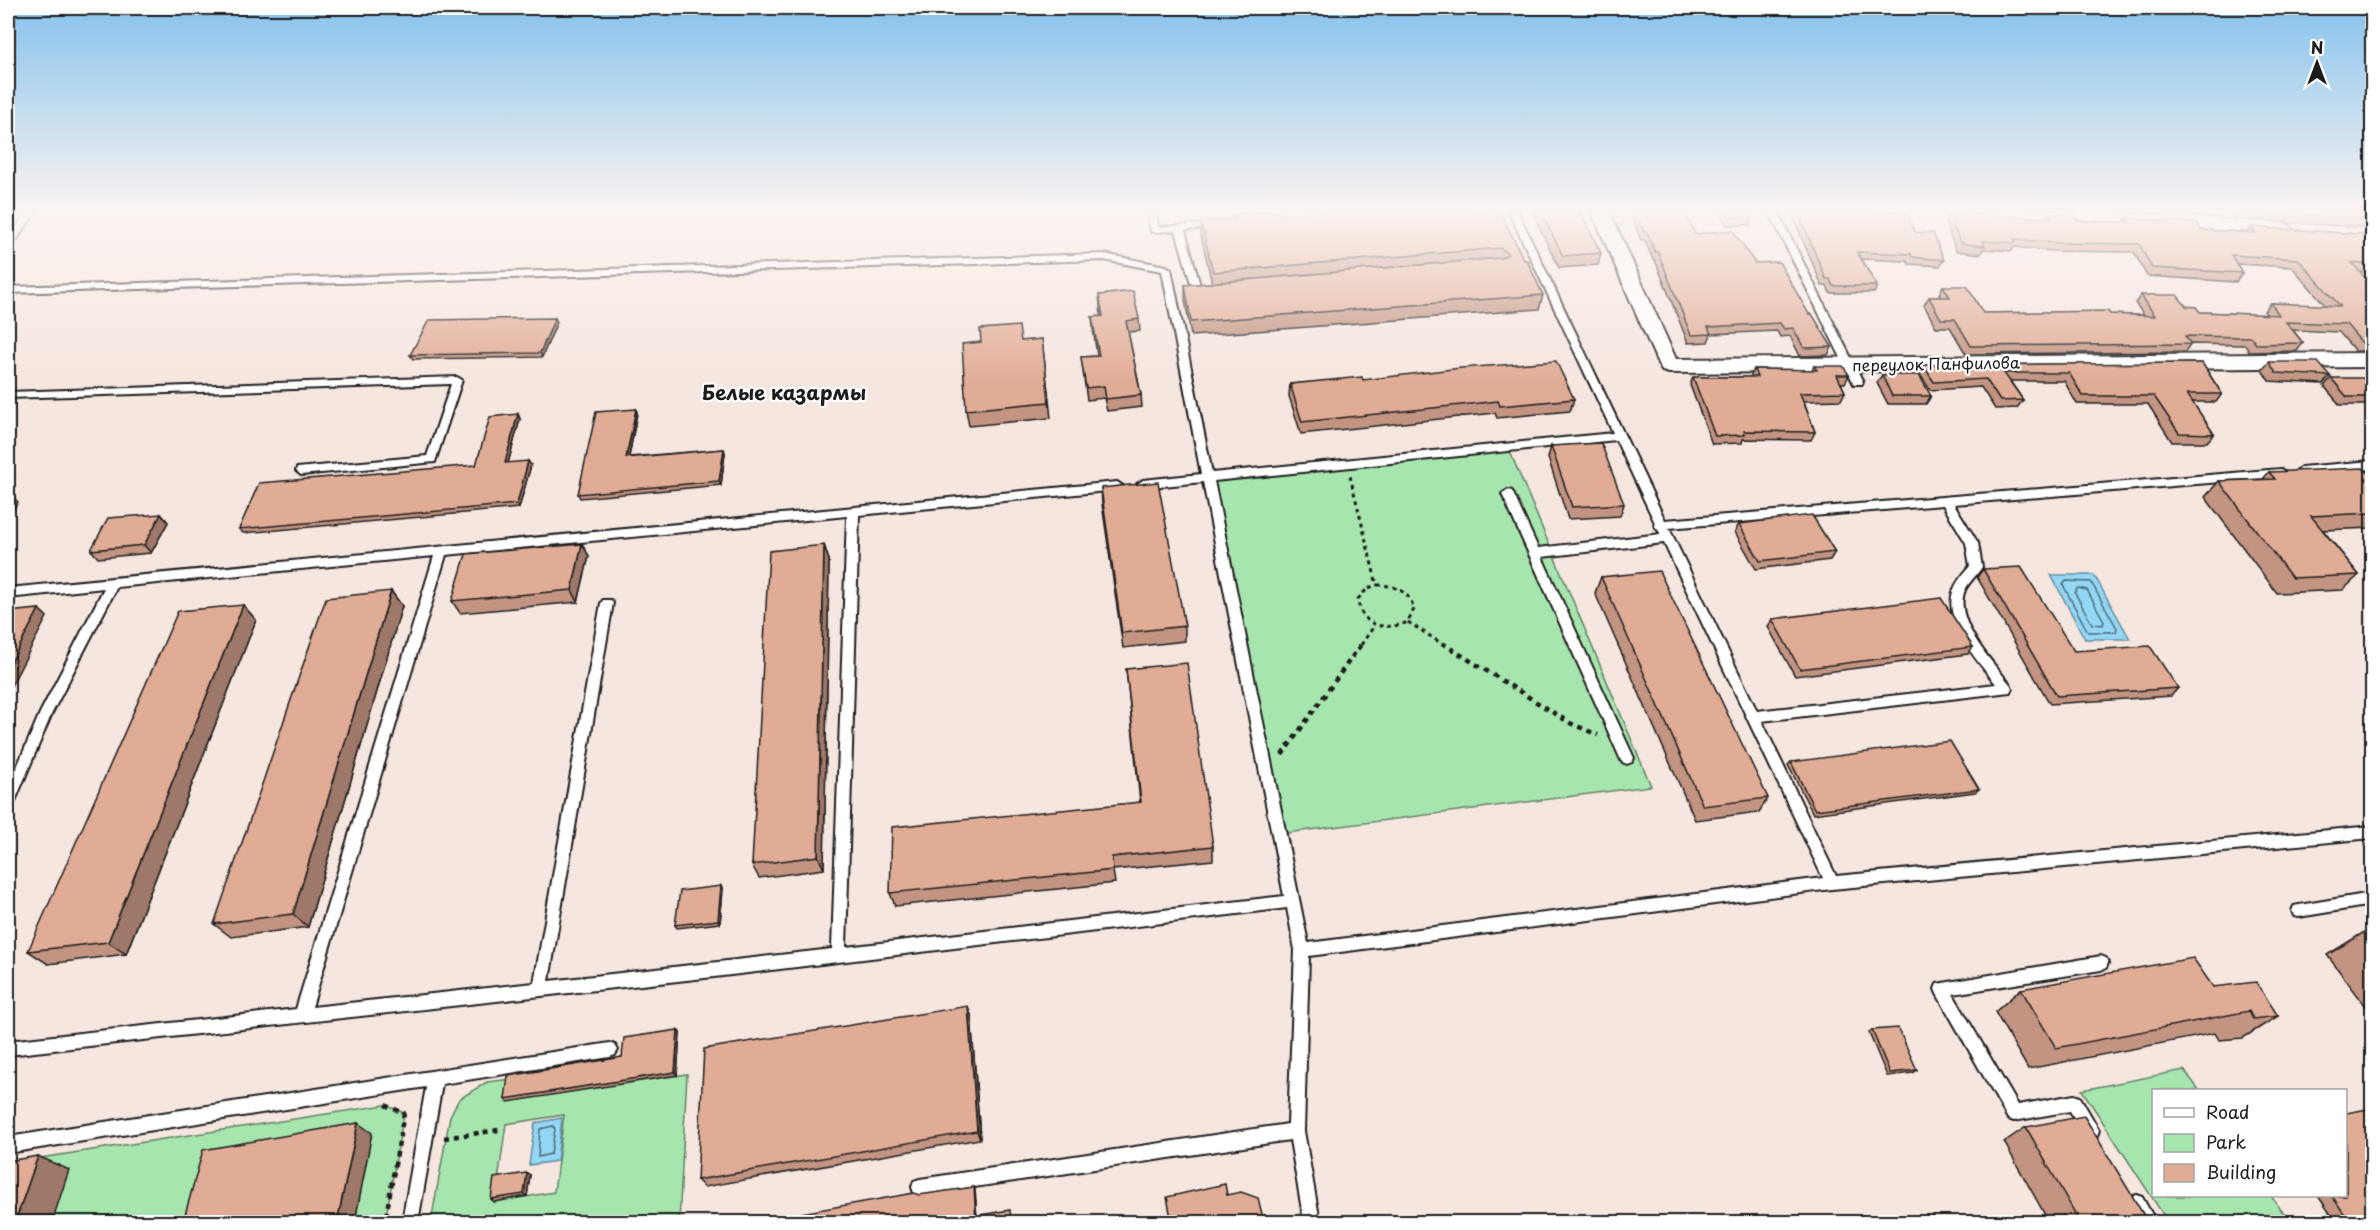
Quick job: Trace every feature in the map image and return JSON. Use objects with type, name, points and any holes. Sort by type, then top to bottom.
[{"type":"street","name":"переулок Панфилова","points":[[1625,267],[1669,366],[2373,360]]},
{"type":"lane","points":[[8,290],[759,267]]},
{"type":"lane","points":[[1158,267],[1166,269],[1302,950],[1296,1131],[1312,1222]]},
{"type":"lane","points":[[1190,267],[1197,292],[1220,290]]},
{"type":"lane","points":[[1539,267],[1832,883]]},
{"type":"lane","points":[[1801,267],[1858,382]]},
{"type":"lane","points":[[8,396],[457,380],[431,459],[301,471]]},
{"type":"lane","points":[[8,593],[1208,478],[1618,436]]},
{"type":"lane","points":[[1660,525],[2373,465]]},
{"type":"lane","points":[[1508,494],[1627,758]]},
{"type":"lane","points":[[1753,717],[2006,688],[1965,632],[1957,604],[1960,589],[1976,567],[1972,543],[1946,501]]},
{"type":"lane","points":[[839,955],[853,512]]},
{"type":"lane","points":[[1535,552],[1666,538]]},
{"type":"lane","points":[[302,1015],[441,551]]},
{"type":"lane","points":[[9,795],[46,713],[113,583]]},
{"type":"lane","points":[[540,989],[607,603]]},
{"type":"lane","points":[[1302,950],[1832,883],[2373,832]]},
{"type":"lane","points":[[2300,912],[2373,899]]},
{"type":"lane","points":[[8,1048],[1292,902]]},
{"type":"lane","points":[[2099,1143],[2074,1103],[2014,1113],[1942,989],[2102,963]]},
{"type":"lane","points":[[8,1145],[610,1050]]},
{"type":"lane","points":[[410,1222],[435,1078]]},
{"type":"lane","points":[[920,1187],[1296,1131]]},
{"type":"lane","points":[[2129,1192],[2148,1222]]},
{"type":"path","points":[[1347,464],[1377,585]]},
{"type":"path","points":[[1377,585],[1395,586],[1409,596],[1414,609],[1408,622],[1392,628],[1374,626],[1360,614],[1357,607],[1362,593],[1377,585]]},
{"type":"path","points":[[1408,622],[1570,723],[1621,744]]},
{"type":"path","points":[[1267,776],[1374,626]]},
{"type":"path","points":[[373,1107],[385,1105],[404,1113],[385,1222]]},
{"type":"path","points":[[398,1145],[499,1130]]},
{"type":"green space","points":[[1508,447],[1651,786],[1279,834],[1208,478]]},
{"type":"green space","points":[[2184,1070],[2198,1089],[2152,1089],[2152,1197],[2272,1197],[2290,1222],[2168,1222],[2082,1090]]},
{"type":"green space","points":[[687,1074],[679,1222],[431,1222],[450,1116],[459,1099],[487,1082],[511,1079],[622,1084]],"holes":[[[564,1115],[554,1192],[495,1202],[506,1124]]]},
{"type":"green space","points":[[385,1105],[404,1113],[385,1222],[8,1222],[8,1163]]},
{"type":"water","points":[[2051,575],[2094,575],[2130,639],[2085,639]]},
{"type":"water","points":[[562,1118],[557,1161],[529,1165],[535,1123]]},
{"type":"building","points":[[1212,267],[1268,267],[1213,272]]},
{"type":"building","points":[[1391,267],[1530,267],[1543,295],[1191,322],[1185,285]]},
{"type":"building","points":[[1664,267],[1782,267],[1809,314],[1812,314],[1832,347],[1804,348],[1793,328],[1784,329],[1780,323],[1708,327],[1711,334],[1691,335]]},
{"type":"building","points":[[1821,267],[1866,267],[1877,286],[1833,286],[1830,279],[1826,279]]},
{"type":"building","points":[[2239,267],[2242,273],[2152,268]]},
{"type":"building","points":[[2306,267],[2356,267],[2373,287],[2373,343],[2362,343],[2346,324],[2286,322],[2303,343],[2256,344],[2251,337],[2185,336],[2191,344],[1971,346],[1955,319],[1941,319],[1929,297],[1950,297],[1943,286],[1967,286],[1983,313],[2108,311],[2110,314],[2155,316],[2141,295],[2177,295],[2186,306],[2196,307],[2200,312],[2279,315],[2271,303],[2340,306]]},
{"type":"building","points":[[1133,291],[1139,319],[1126,321],[1141,395],[1106,399],[1104,386],[1086,388],[1081,357],[1099,356],[1092,317],[1103,316],[1099,295]]},
{"type":"building","points":[[555,318],[540,353],[410,355],[429,320]]},
{"type":"building","points":[[1019,326],[1021,341],[1042,339],[1049,402],[966,410],[962,344],[981,342],[980,329]]},
{"type":"building","points":[[1556,361],[1574,399],[1500,406],[1498,401],[1302,422],[1290,384],[1362,377],[1363,380],[1461,368]]},
{"type":"building","points":[[2269,362],[2318,362],[2330,376],[2276,373]]},
{"type":"building","points":[[2202,363],[2222,394],[2187,394],[2214,434],[2179,433],[2154,396],[2083,396],[2069,373],[2004,373],[2023,400],[2000,401],[1986,379],[1934,382],[1923,365]]},
{"type":"building","points":[[1814,366],[1843,366],[1849,375],[1837,375],[1845,392],[1800,393],[1815,432],[1744,431],[1745,435],[1715,436],[1693,377],[1757,377],[1754,369],[1817,370]]},
{"type":"building","points":[[1882,375],[1919,375],[1931,396],[1892,396]]},
{"type":"building","points":[[2331,378],[2364,378],[2373,389],[2373,397],[2347,397]]},
{"type":"building","points":[[636,409],[626,458],[724,449],[719,481],[578,494],[596,412]]},
{"type":"building","points":[[518,414],[505,463],[528,461],[517,504],[239,529],[259,483],[476,465],[490,417]]},
{"type":"building","points":[[1601,443],[1624,504],[1572,507],[1551,446]]},
{"type":"building","points":[[2363,468],[2367,472],[2373,472],[2373,513],[2311,516],[2359,575],[2292,578],[2219,481],[2275,479],[2269,472]]},
{"type":"building","points":[[1158,482],[1185,626],[1122,633],[1101,488]]},
{"type":"building","points":[[161,514],[144,545],[91,550],[108,518]]},
{"type":"building","points":[[1812,515],[1835,552],[1760,561],[1739,524]]},
{"type":"building","points":[[582,544],[572,590],[452,601],[466,554]]},
{"type":"building","points":[[824,545],[818,856],[752,865],[769,551]]},
{"type":"building","points":[[2021,567],[2074,651],[2150,646],[2178,688],[2057,696],[1983,569]]},
{"type":"building","points":[[1659,571],[1768,798],[1703,806],[1601,577]]},
{"type":"building","points":[[391,591],[293,914],[214,924],[326,598]]},
{"type":"building","points":[[1941,598],[1973,647],[1800,669],[1772,619]]},
{"type":"building","points":[[243,605],[108,942],[28,951],[178,611]]},
{"type":"building","points":[[39,609],[8,668],[8,612]]},
{"type":"building","points":[[1187,663],[1213,846],[1112,857],[1113,870],[890,893],[892,827],[1141,802],[1126,669]]},
{"type":"building","points":[[1950,741],[1979,789],[1815,810],[1791,762]]},
{"type":"building","points":[[721,886],[718,920],[675,925],[680,891]]},
{"type":"building","points":[[2373,929],[2373,939],[2366,931]]},
{"type":"building","points":[[2193,958],[2213,987],[2256,982],[2278,1016],[2253,1019],[2249,1011],[2056,1048],[2021,989]]},
{"type":"building","points":[[968,1006],[977,1131],[697,1180],[704,1049]]},
{"type":"building","points":[[1898,1028],[1917,1070],[1890,1073],[1872,1030]]},
{"type":"building","points":[[678,1030],[675,1072],[505,1099],[508,1076],[622,1057],[624,1038]]},
{"type":"building","points":[[2373,1108],[2373,1222],[2350,1222],[2333,1197],[2347,1197],[2347,1113]]},
{"type":"building","points":[[2084,1116],[2148,1222],[2080,1222],[2026,1127]]},
{"type":"building","points":[[358,1123],[337,1222],[183,1222],[203,1150]]},
{"type":"building","points":[[38,1156],[15,1222],[8,1222],[8,1161]]},
{"type":"building","points":[[527,1173],[524,1194],[491,1199],[494,1178]]},
{"type":"building","points":[[1225,1184],[1227,1195],[1241,1192],[1258,1198],[1264,1222],[1151,1222],[1171,1218],[1167,1197]]},
{"type":"building","points":[[974,1187],[976,1219],[958,1222],[751,1222],[914,1193],[919,1195]]},
{"type":"building","points":[[1010,1210],[1011,1222],[981,1222],[981,1215]]},
{"type":"district","name":"Белые казармы","points":[[784,392]]}]
